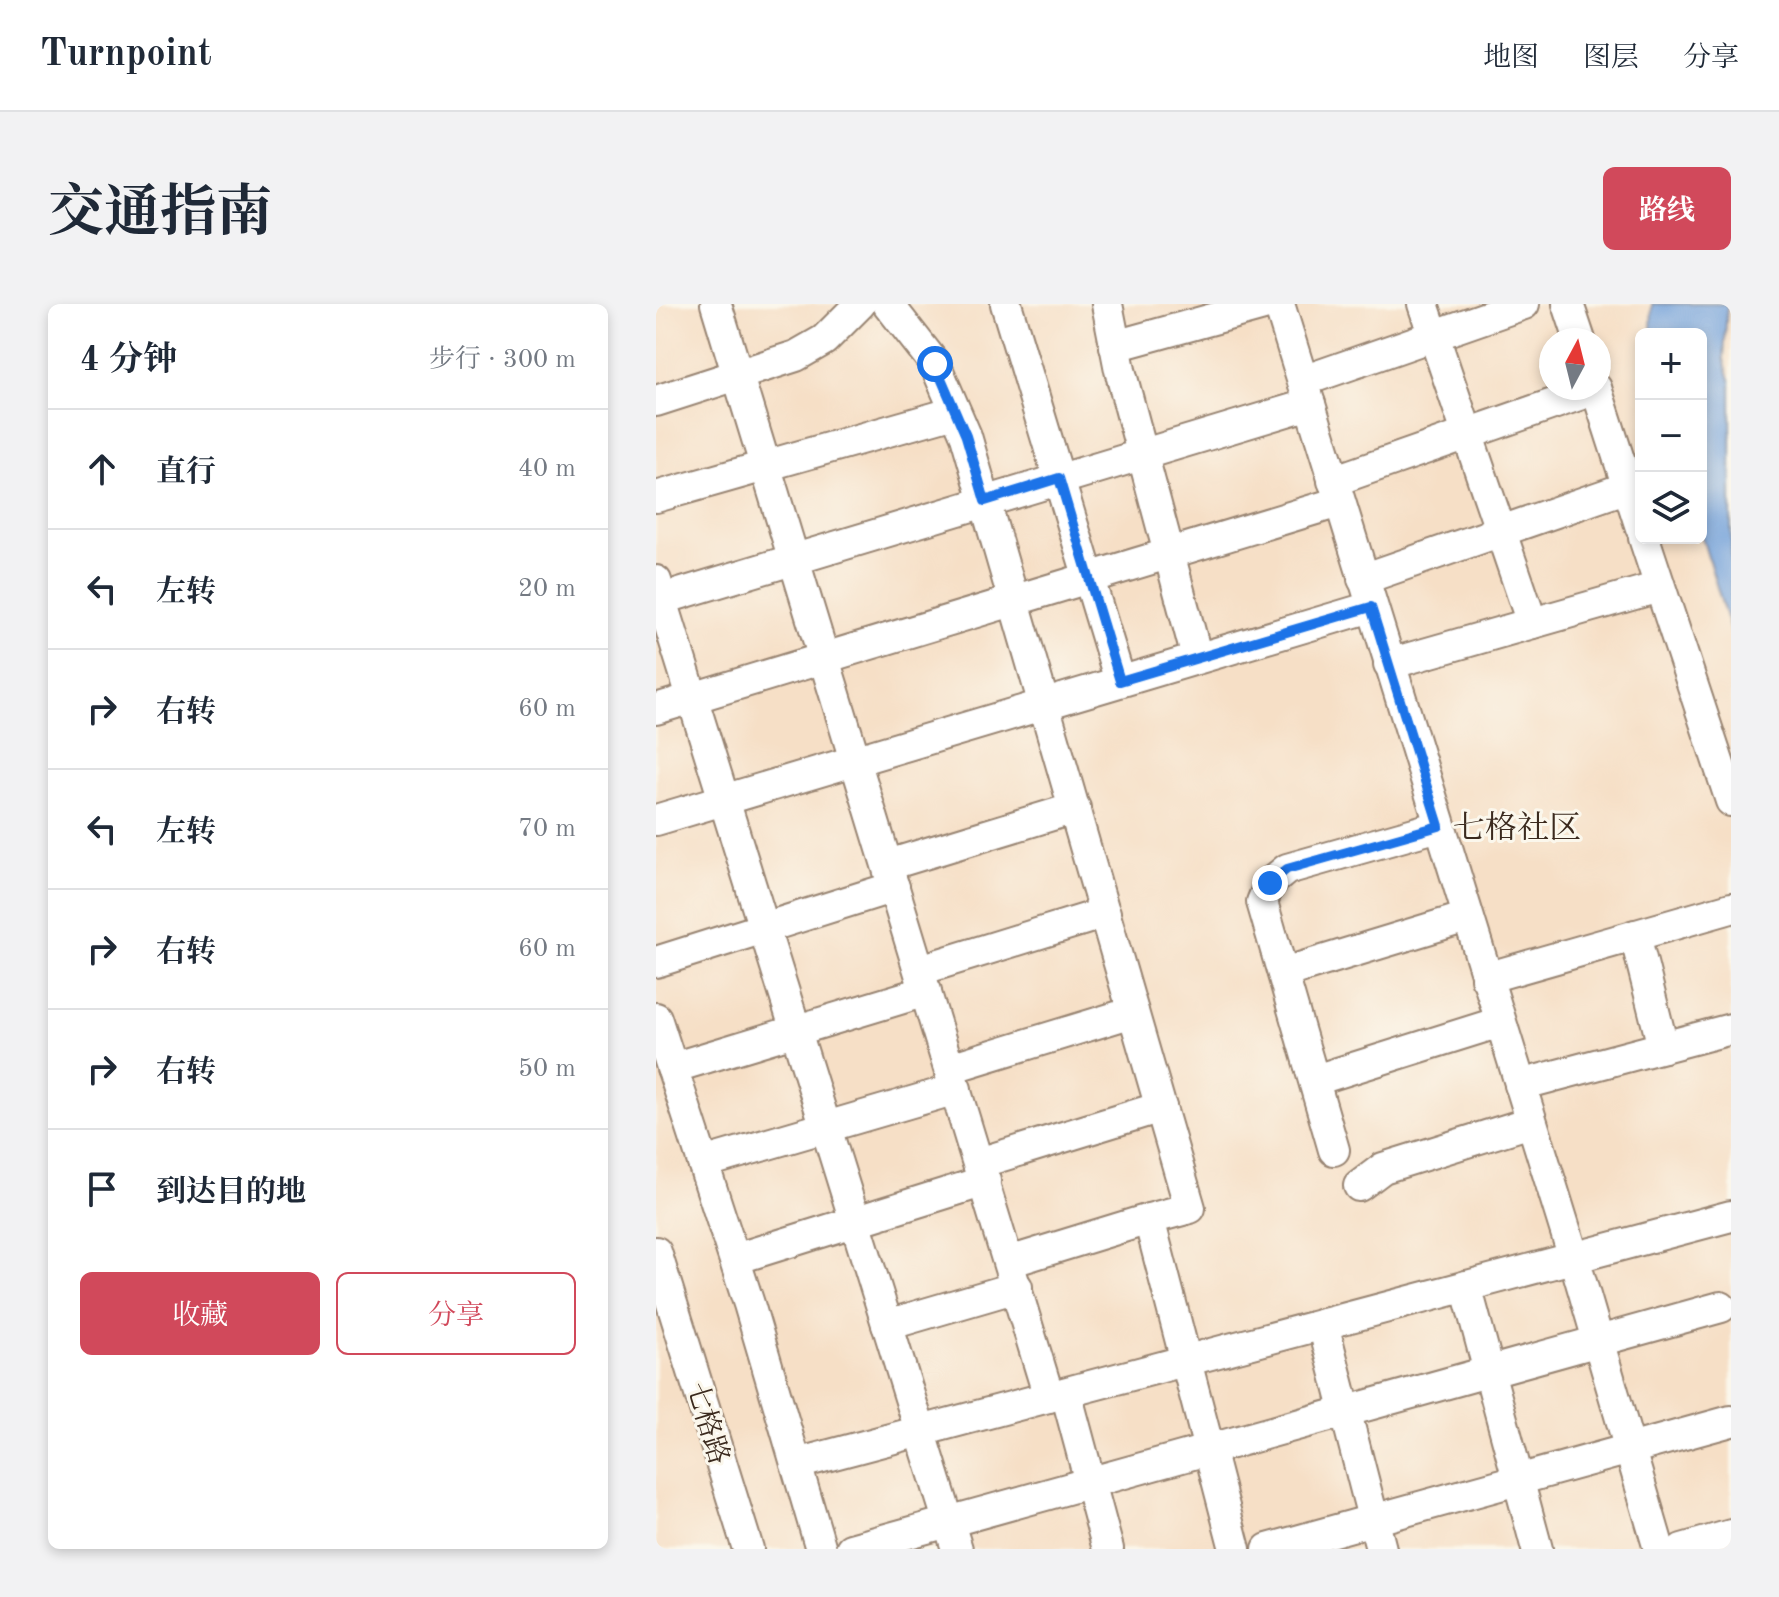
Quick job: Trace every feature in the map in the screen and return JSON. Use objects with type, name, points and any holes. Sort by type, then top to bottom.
[{"type":"street","points":[[716,304],[1013,1274],[1090,1482],[1108,1549]]},
{"type":"street","points":[[656,401],[796,356],[824,340],[860,304]]},
{"type":"street","points":[[887,1325],[1149,1219],[1190,1208],[966,436],[935,364],[888,304]]},
{"type":"street","points":[[1006,304],[1120,681]]},
{"type":"street","points":[[1107,304],[1142,453],[1197,658]]},
{"type":"street","points":[[1115,346],[1267,304]]},
{"type":"street","points":[[1279,304],[1574,1258],[1659,1549]]},
{"type":"street","points":[[1423,304],[1532,623]]},
{"type":"street","points":[[953,1535],[658,594],[794,559],[1142,453],[1307,392],[1434,335],[1524,304]]},
{"type":"street","points":[[1568,304],[1576,328]]},
{"type":"street","points":[[656,709],[1168,553],[1336,492],[1467,434],[1562,400]]},
{"type":"street","points":[[1600,400],[1635,509]]},
{"type":"street","points":[[656,497],[955,412]]},
{"type":"street","points":[[656,820],[1197,658],[1367,593],[1499,531],[1628,487]]},
{"type":"street","points":[[1646,544],[1731,801]]},
{"type":"street","points":[[1389,664],[1659,587]]},
{"type":"street","points":[[656,962],[764,928],[891,876],[1075,808]]},
{"type":"street","points":[[1334,1150],[1262,902],[1270,883],[1287,869],[1439,826]]},
{"type":"street","points":[[1486,978],[1731,908]]},
{"type":"street","points":[[672,1068],[796,1031],[1105,913]]},
{"type":"street","points":[[1283,973],[1467,917]]},
{"type":"street","points":[[1635,935],[1663,1047]]},
{"type":"street","points":[[703,1163],[826,1127],[1133,1012]]},
{"type":"street","points":[[656,1018],[735,1259],[821,1549]]},
{"type":"street","points":[[1315,1080],[1500,1022]]},
{"type":"street","points":[[1520,1085],[1731,1029]]},
{"type":"street","points":[[735,1259],[856,1222],[1161,1107]]},
{"type":"street","points":[[1359,1186],[1383,1168],[1531,1122]]},
{"type":"street","points":[[796,1464],[1731,1216]]},
{"type":"street","points":[[1149,1219],[1235,1549]]},
{"type":"street","name":"七格路","points":[[656,1252],[748,1549]]},
{"type":"street","points":[[1466,1286],[1537,1549]]},
{"type":"street","points":[[851,1549],[953,1535],[1090,1482],[1721,1307]]},
{"type":"street","points":[[1323,1324],[1381,1549]]},
{"type":"street","points":[[1268,1549],[1731,1421]]},
{"type":"street","points":[[1682,1549],[1731,1535]]},
{"type":"water","points":[[1652,304],[1727,304],[1724,359],[1731,383],[1731,634],[1704,544],[1707,544],[1707,328],[1651,328]]},
{"type":"district","name":"七格社区","points":[[1517,827]]},
{"type":"route","points":[[935,364],[966,436],[985,501],[1059,478],[1120,681],[1371,607],[1439,826],[1287,869],[1270,883]]}]
